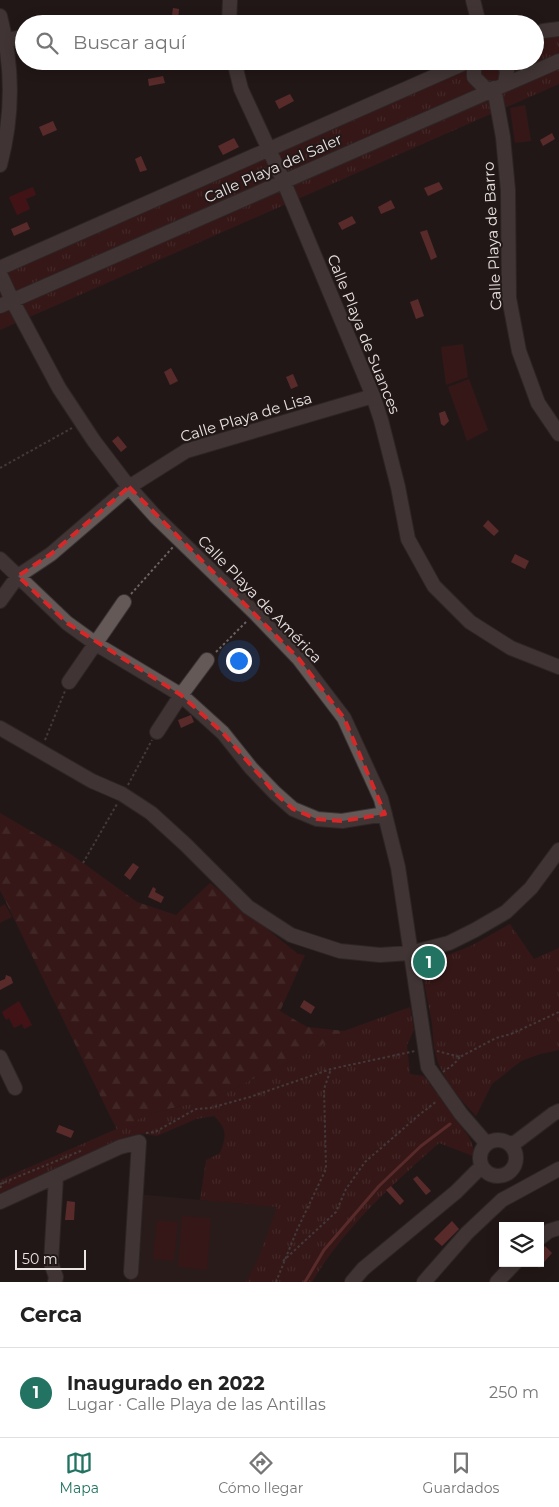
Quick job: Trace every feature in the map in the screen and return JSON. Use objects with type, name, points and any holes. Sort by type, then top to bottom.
[{"type":"street","points":[[229,15],[230,0]]},
{"type":"street","points":[[473,0],[477,15]]},
{"type":"street","points":[[0,16],[6,40],[10,75],[10,113],[0,165]]},
{"type":"street","points":[[544,31],[559,29]]},
{"type":"street","points":[[6,40],[15,38]]},
{"type":"street","name":"Calle Playa del Saler","points":[[544,67],[559,61]]},
{"type":"street","name":"Calle Playa de Suances","points":[[236,70],[241,88],[268,150],[284,180],[382,420],[408,539],[434,586],[470,622],[510,648],[559,667]]},
{"type":"street","name":"Calle Playa del Saler","points":[[0,268],[449,70]]},
{"type":"street","points":[[474,70],[474,77],[496,88]]},
{"type":"street","name":"Calle Playa de Barro","points":[[506,70],[496,88],[508,190],[509,298],[519,352],[538,403],[559,434]]},
{"type":"street","name":"Calle Playa del Saler","points":[[6,303],[538,70]]},
{"type":"street","name":"Calle Playa de América","points":[[0,274],[6,303],[94,441],[129,487],[299,659],[344,718],[381,799],[385,814],[398,868],[428,1066],[461,1114],[487,1144]]},
{"type":"street","name":"Calle Playa de Lisa","points":[[0,601],[18,576],[51,554],[129,487],[186,451],[373,396]]},
{"type":"street","points":[[0,559],[67,623],[96,644],[180,695],[223,733],[251,768],[293,809],[317,819],[342,821],[385,814]]},
{"type":"street","points":[[69,682],[124,602]]},
{"type":"street","points":[[157,732],[180,695],[207,660]]},
{"type":"street","points":[[0,728],[92,781],[122,794],[151,813],[248,907],[291,935],[340,951],[380,955],[410,953],[449,943],[506,912],[531,888],[559,850]]},
{"type":"street","points":[[0,1057],[15,1088]]},
{"type":"street","points":[[509,1144],[516,1142],[559,1111]]},
{"type":"street","points":[[0,1202],[143,1137],[131,1272]]},
{"type":"street","points":[[498,1140],[509,1144],[515,1152],[516,1163],[510,1172],[500,1176],[489,1174],[482,1166],[480,1154],[487,1144],[498,1140]]},
{"type":"street","points":[[352,1282],[363,1269],[456,1192],[482,1166]]},
{"type":"street","points":[[424,1282],[467,1233],[502,1200],[559,1170]]},
{"type":"street","points":[[55,1282],[56,1277],[51,1263],[56,1177]]},
{"type":"street","points":[[544,1235],[559,1228]]},
{"type":"street","points":[[497,1282],[511,1267]]},
{"type":"path","points":[[0,468],[82,423]]},
{"type":"path","points":[[124,602],[180,540]]},
{"type":"path","points":[[207,660],[255,613]]},
{"type":"path","points":[[40,752],[69,682]]},
{"type":"path","points":[[435,1077],[454,1064],[460,1057],[496,1038],[511,1034],[559,1012]]},
{"type":"path","points":[[143,1137],[196,1109],[210,1108],[250,1097],[331,1068],[426,1050],[440,1051],[460,1057]]},
{"type":"path","points":[[276,1282],[283,1261],[326,1169],[324,1089],[331,1068]]},
{"type":"path","points":[[283,1261],[336,1212],[346,1189],[366,1162],[419,1115],[447,1094]]},
{"type":"path","points":[[0,1184],[88,1148]]},
{"type":"path","points":[[0,1188],[4,1182]]},
{"type":"highlighted area","points":[[129,487],[299,659],[344,718],[385,814],[342,821],[317,819],[293,809],[275,793],[223,733],[181,695],[67,623],[18,576],[51,554]]},
{"type":"shaded area","points":[[173,8],[179,9],[179,15],[172,15]]},
{"type":"shaded area","points":[[163,76],[165,83],[149,86],[148,79]]},
{"type":"shaded area","points":[[290,94],[294,101],[279,109],[275,101]]},
{"type":"shaded area","points":[[53,121],[57,130],[43,136],[39,127]]},
{"type":"shaded area","points":[[552,133],[555,139],[543,146],[540,140]]},
{"type":"shaded area","points":[[234,138],[239,147],[223,155],[218,146]]},
{"type":"shaded area","points":[[141,156],[147,170],[140,172],[135,159]]},
{"type":"shaded area","points":[[439,182],[443,189],[428,196],[424,188]]},
{"type":"shaded area","points":[[391,200],[395,208],[381,214],[378,207]]},
{"type":"shaded area","points":[[352,216],[356,223],[342,230],[338,223]]},
{"type":"shaded area","points":[[27,222],[30,229],[14,236],[11,229]]},
{"type":"shaded area","points":[[427,230],[437,257],[431,260],[420,232]]},
{"type":"shaded area","points":[[418,299],[424,316],[416,319],[410,302]]},
{"type":"shaded area","points":[[171,368],[178,381],[170,385],[164,372]]},
{"type":"shaded area","points":[[293,374],[298,386],[291,389],[286,377]]},
{"type":"shaded area","points":[[445,411],[449,421],[444,426],[441,424],[439,413]]},
{"type":"shaded area","points":[[118,436],[127,447],[121,452],[112,441]]},
{"type":"shaded area","points":[[488,520],[499,531],[494,536],[483,526]]},
{"type":"shaded area","points":[[515,554],[529,561],[525,569],[511,562]]},
{"type":"shaded area","points":[[191,715],[194,722],[181,728],[178,720]]},
{"type":"shaded area","points":[[133,863],[139,867],[130,880],[124,875]]},
{"type":"shaded area","points":[[153,887],[156,889],[155,892],[164,897],[161,903],[148,897]]},
{"type":"shaded area","points":[[6,975],[11,977],[13,983],[0,990],[0,981],[5,979]]},
{"type":"shaded area","points":[[304,1000],[315,1007],[311,1014],[300,1007]]},
{"type":"shaded area","points":[[59,1125],[74,1131],[71,1138],[56,1132]]},
{"type":"shaded area","points":[[417,1176],[431,1191],[426,1195],[413,1179]]},
{"type":"shaded area","points":[[391,1186],[404,1201],[400,1205],[386,1190]]},
{"type":"shaded area","points":[[136,1194],[278,1207],[263,1250],[246,1282],[129,1282]]},
{"type":"shaded area","points":[[67,1201],[75,1202],[74,1220],[65,1220]]},
{"type":"shaded area","points":[[452,1221],[459,1229],[442,1246],[434,1239]]},
{"type":"shaded area","points":[[545,1246],[552,1253],[544,1262]]},
{"type":"green space","points":[[559,28],[559,84],[0,330],[0,266],[442,70],[544,70],[544,31]]},
{"type":"green space","points":[[525,105],[531,141],[515,143],[510,108]]},
{"type":"green space","points":[[463,344],[468,377],[446,385],[441,347]]},
{"type":"green space","points":[[469,379],[488,430],[467,441],[448,387]]},
{"type":"green space","points":[[0,813],[72,855],[137,902],[176,915],[210,883],[298,954],[305,955],[280,1011],[307,1027],[344,1031],[314,1050],[214,1098],[153,1113],[117,1130],[0,890]]},
{"type":"green space","points":[[5,904],[12,917],[0,923],[0,907]]},
{"type":"green space","points":[[510,924],[534,959],[559,948],[559,1050],[521,1061],[492,1084],[476,1116],[451,1089],[438,1063],[423,977],[432,961],[471,946]]},
{"type":"green space","points":[[410,1007],[414,1030],[407,1045],[410,1074],[424,1076],[469,1137],[473,1146],[473,1156],[439,1143],[386,1191],[354,1225],[312,1282],[246,1282],[258,1259],[277,1207],[200,1200],[206,1160],[220,1153],[225,1137],[221,1125],[214,1116],[196,1119],[157,1136],[143,1134],[122,1141],[0,1197],[0,1180],[153,1113],[214,1098],[314,1050],[344,1031]]},
{"type":"green space","points":[[182,1216],[211,1218],[207,1270],[178,1267]]},
{"type":"green space","points":[[157,1220],[178,1222],[174,1261],[153,1259]]},
{"type":"building","points":[[33,187],[36,195],[26,199],[30,209],[17,215],[9,197]]},
{"type":"building","points":[[19,1001],[32,1025],[24,1029],[22,1024],[14,1028],[9,1018],[6,1020],[2,1012]]},
{"type":"waterway","points":[[305,1282],[324,1250],[379,1186],[421,1146],[450,1124]]},
{"type":"place","name":"Inaugurado en 2022","points":[[429,962]]}]
